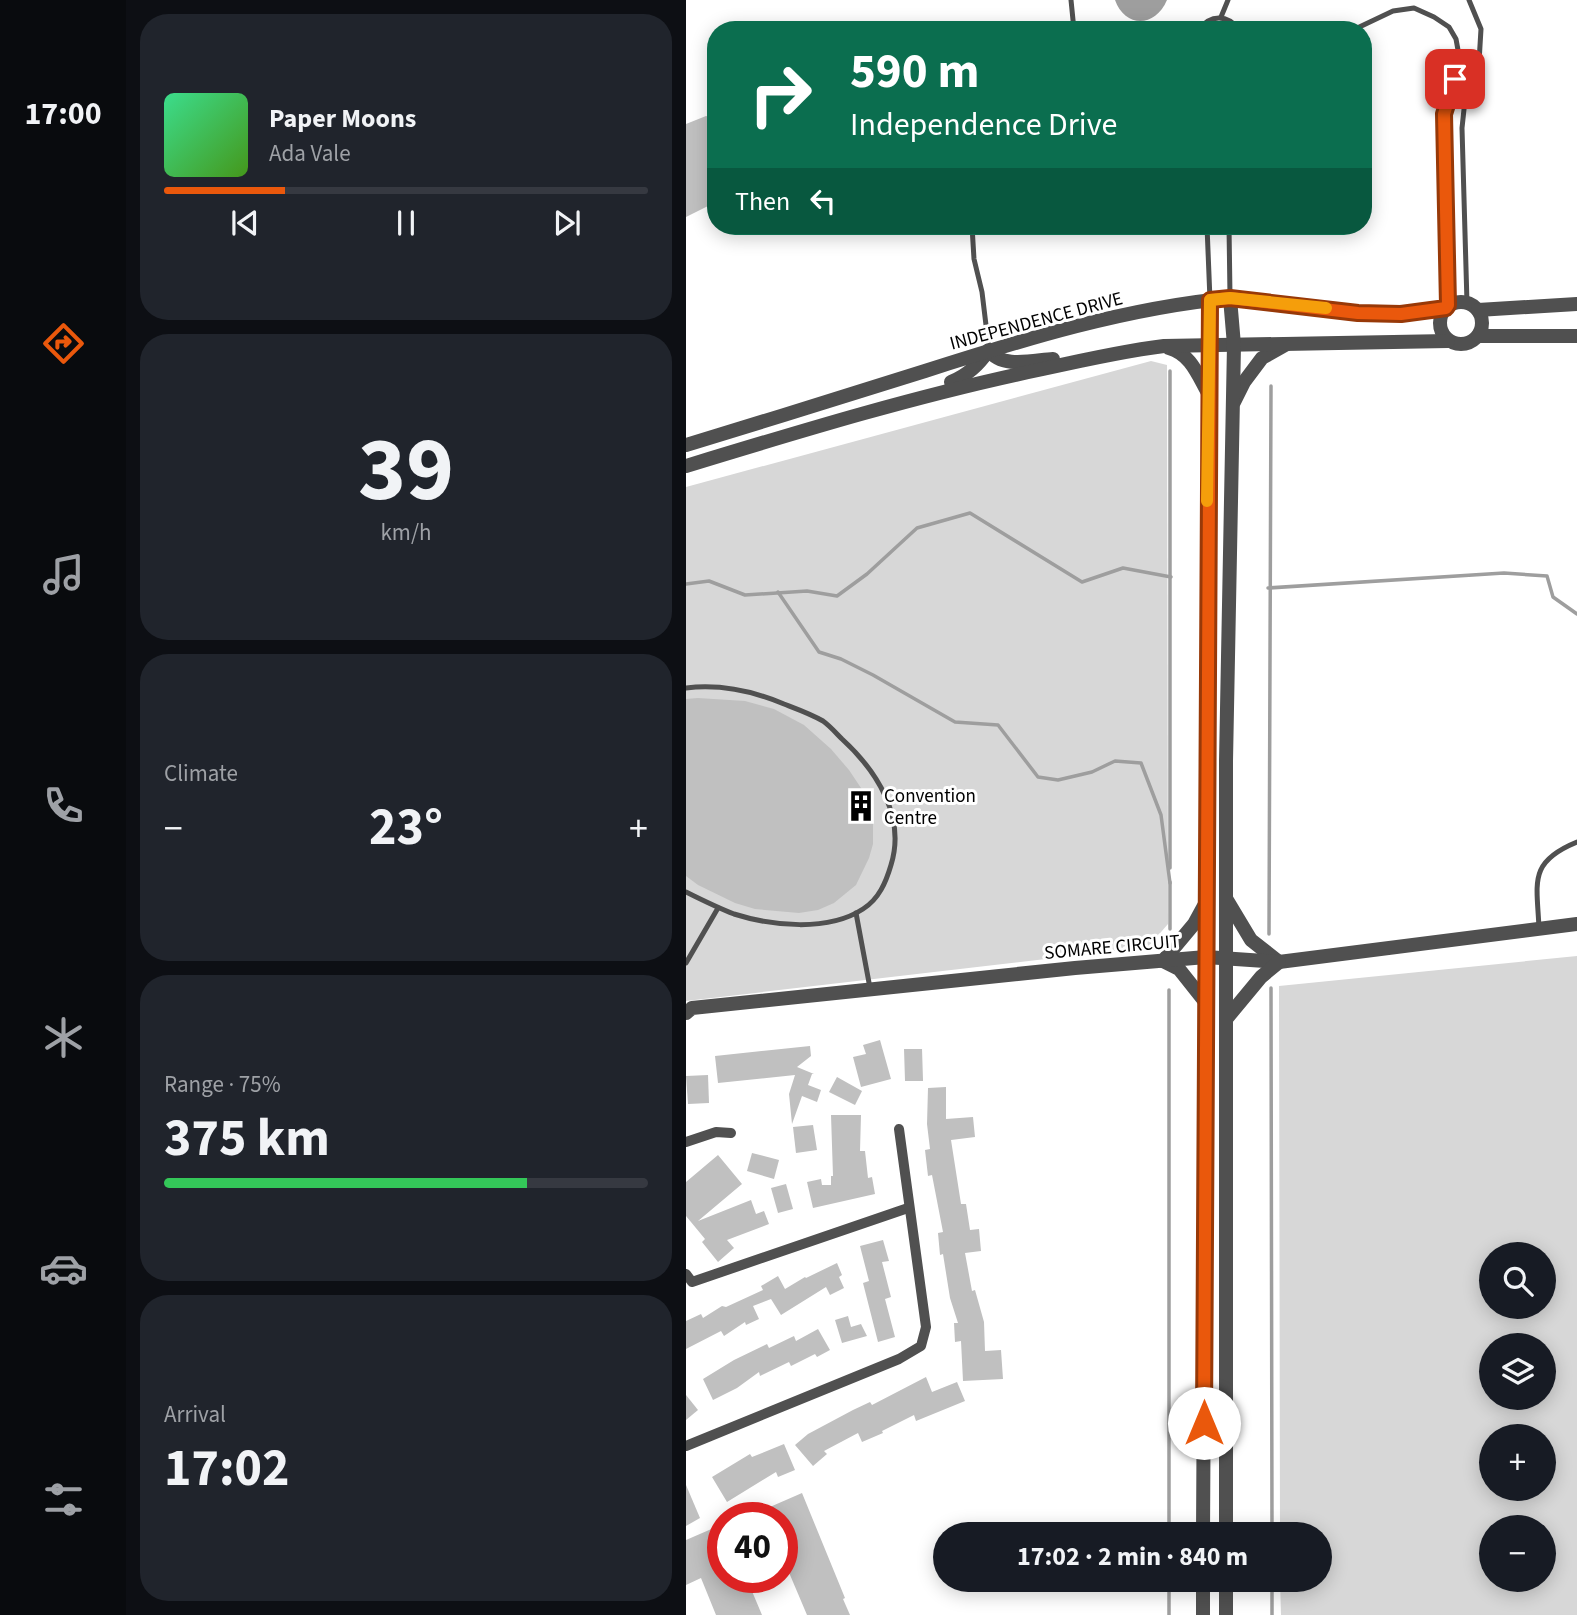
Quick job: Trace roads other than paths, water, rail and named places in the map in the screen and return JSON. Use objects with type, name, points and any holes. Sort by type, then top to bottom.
[{"type":"street","name":"INDEPENDENCE DRIVE","points":[[686,446],[989,350],[1087,323],[1210,300],[1230,298],[1358,313],[1401,314],[1447,306],[1577,304]]},
{"type":"street","points":[[1226,1522],[1226,898],[1234,345],[1230,298]]},
{"type":"street","points":[[1203,1522],[1210,300]]},
{"type":"street","points":[[1447,306],[1440,324],[1448,341]]},
{"type":"street","points":[[1473,306],[1482,323],[1478,336]]},
{"type":"street","points":[[686,466],[928,395],[1122,351],[1164,346],[1448,341],[1464,344],[1478,336],[1577,336]]},
{"type":"street","points":[[1231,409],[1244,382],[1262,358],[1289,344]]},
{"type":"street","points":[[1164,346],[1180,351],[1191,362],[1208,393]]},
{"type":"street","points":[[928,395],[938,387],[964,377],[979,365],[989,350],[995,358],[1003,361],[1084,360]]},
{"type":"street","points":[[1226,898],[1251,940],[1279,962],[1261,977],[1227,1018]]},
{"type":"street","points":[[1206,1003],[1179,969],[1163,961],[1194,924],[1207,900]]},
{"type":"street","name":"SOMARE CIRCUIT","points":[[688,1009],[1206,957],[1279,962],[1577,924]]},
{"type":"street","points":[[686,1446],[899,1359],[921,1346],[926,1327],[899,1129]]},
{"type":"street","points":[[686,1142],[716,1132],[732,1133]]},
{"type":"street","points":[[688,1280],[908,1208]]},
{"type":"street","points":[[1203,1592],[1203,1615]]},
{"type":"street","points":[[1226,1592],[1226,1615]]},
{"type":"lane","points":[[1071,0],[1073,21]]},
{"type":"lane","points":[[1220,17],[1228,0]]},
{"type":"lane","points":[[1469,0],[1481,29],[1479,62],[1465,100],[1462,128],[1473,306]]},
{"type":"lane","points":[[1372,21],[1393,11],[1414,8],[1448,27],[1456,40],[1460,61],[1444,114],[1447,306]]},
{"type":"lane","points":[[1206,21],[1220,17],[1230,21]]},
{"type":"lane","points":[[973,235],[989,350]]},
{"type":"lane","points":[[1207,235],[1210,300]]},
{"type":"lane","points":[[1229,235],[1230,298]]},
{"type":"lane","points":[[686,688],[703,686],[744,690],[823,721],[853,749],[874,775],[888,802],[894,822],[894,855],[887,877],[878,896],[866,908],[856,913],[821,923],[786,924],[748,918],[718,908],[686,892]]},
{"type":"lane","points":[[1539,928],[1539,872],[1544,862],[1557,850],[1577,842]]},
{"type":"lane","points":[[686,963],[718,908]]},
{"type":"lane","points":[[856,913],[870,991]]},
{"type":"waterway","points":[[1170,371],[1170,868]]},
{"type":"waterway","points":[[1269,934],[1271,386]]},
{"type":"waterway","points":[[686,584],[709,581],[745,595],[807,591],[837,596],[867,574],[917,528],[970,513],[1082,582],[1123,568],[1171,577]]},
{"type":"waterway","points":[[1268,588],[1504,573],[1547,576],[1553,597],[1577,614]]},
{"type":"waterway","points":[[778,592],[819,652],[841,659],[873,675],[955,722],[998,725],[1038,777],[1058,780],[1092,772],[1115,761],[1141,763],[1161,815],[1170,883]]},
{"type":"waterway","points":[[1170,882],[1170,929]]},
{"type":"waterway","points":[[1271,988],[1272,1522]]},
{"type":"waterway","points":[[1169,990],[1169,1522]]},
{"type":"waterway","points":[[1169,1592],[1169,1615]]},
{"type":"waterway","points":[[1272,1592],[1272,1615]]},
{"type":"place","name":"Convention Centre","points":[[861,806]]}]
